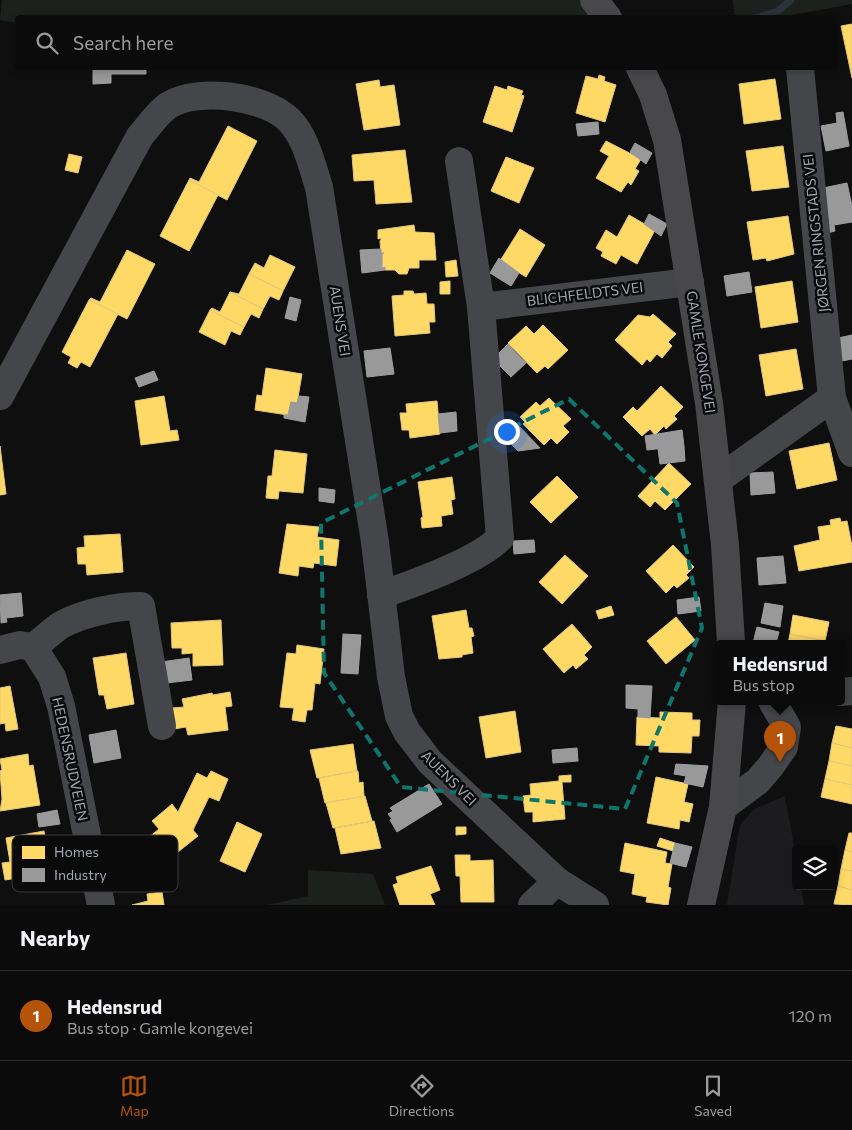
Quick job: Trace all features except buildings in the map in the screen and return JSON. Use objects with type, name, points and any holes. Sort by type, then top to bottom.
[{"type":"main road","points":[[594,0],[606,15]]},
{"type":"main road","name":"GAMLE KONGEVEI","points":[[641,70],[653,95],[667,140],[690,282],[719,480],[731,640]]},
{"type":"main road","points":[[701,905],[722,807],[732,705]]},
{"type":"street","name":"JØRGEN RINGSTADS VEI","points":[[800,70],[832,398],[852,453]]},
{"type":"street","name":"AUENS VEI","points":[[0,396],[140,136],[169,105],[197,96],[260,102],[289,120],[304,145],[319,187],[375,542],[394,700],[407,732],[430,762],[557,881],[595,905]]},
{"type":"street","points":[[381,595],[438,574],[492,546],[500,538],[481,307],[459,161]]},
{"type":"street","name":"BLICHFELDTS VEI","points":[[481,307],[690,282]]},
{"type":"street","points":[[719,480],[832,398]]},
{"type":"street","points":[[0,650],[20,645],[33,647],[62,625],[80,617],[129,606],[141,606],[162,726]]},
{"type":"street","name":"HEDENSRUDVEIEN","points":[[33,647],[52,677],[61,706],[87,835]]},
{"type":"street","points":[[722,807],[758,781],[784,747],[788,727],[775,705]]},
{"type":"street","points":[[532,905],[557,881]]},
{"type":"street","name":"HEDENSRUDVEIEN","points":[[98,892],[101,905]]},
{"type":"highlighted area","points":[[569,399],[677,503],[702,628],[625,809],[401,787],[324,673],[321,523]]},
{"type":"shaded area","points":[[2,0],[584,0],[594,15],[15,15],[15,23],[0,20]]},
{"type":"shaded area","points":[[733,0],[852,0],[852,4],[792,15],[735,15]]},
{"type":"shaded area","points":[[785,796],[794,845],[792,845],[792,890],[802,890],[804,905],[727,905],[740,825],[754,809]]},
{"type":"shaded area","points":[[308,870],[373,874],[385,905],[267,905],[308,896]]},
{"type":"waterway","points":[[765,15],[778,11],[791,0]]},
{"type":"place","name":"Hedensrud","points":[[780,762]]}]
